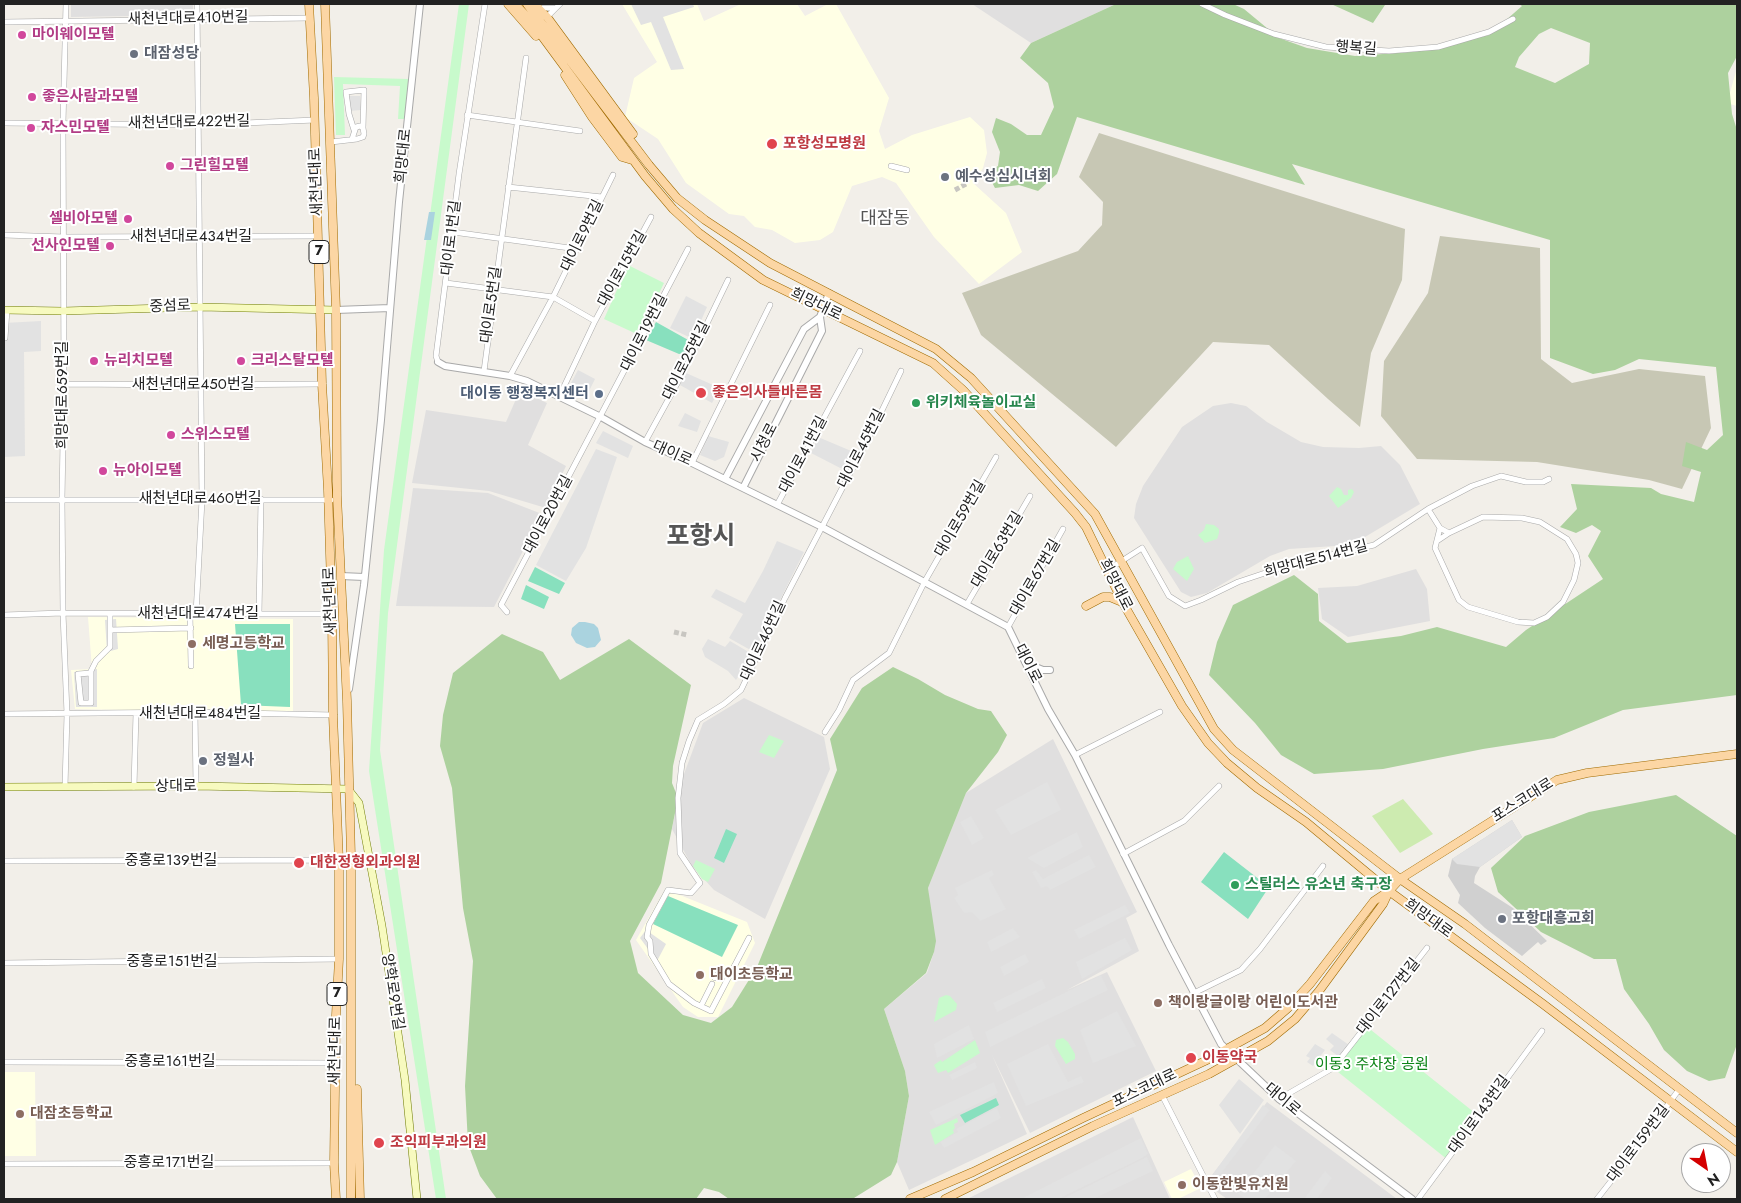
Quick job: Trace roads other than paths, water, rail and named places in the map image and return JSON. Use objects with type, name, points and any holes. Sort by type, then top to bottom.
[{"type":"main road","name":"새천년대로","points":[[309,4],[315,120],[322,384],[328,500],[333,715],[339,862],[339,959],[334,1162],[336,1199]]},
{"type":"main road","name":"새천년대로","points":[[325,4],[336,310],[337,500],[347,701],[351,857],[351,1199]]},
{"type":"main road","points":[[508,4],[546,47],[592,117],[622,156],[632,160]]},
{"type":"main road","name":"희망대로","points":[[527,4],[641,154],[677,198],[705,220],[770,263],[936,349],[971,378],[1087,505],[1103,527],[1121,563],[1214,729],[1233,750],[1400,879],[1472,930],[1737,1132]]},
{"type":"main road","name":"희망대로","points":[[517,5],[530,20],[632,160],[673,210],[706,238],[764,280],[934,363],[963,390],[1076,513],[1090,536],[1123,603],[1182,706],[1208,743],[1241,775],[1306,822],[1389,892],[1519,986],[1737,1152]]},
{"type":"main road","points":[[536,6],[547,18],[637,140],[641,154]]},
{"type":"main road","name":"중섬로","points":[[6,310],[63,311],[200,306],[336,310]]},
{"type":"main road","points":[[1086,606],[1103,597],[1116,598],[1123,603]]},
{"type":"main road","name":"포스코대로","points":[[945,1199],[1236,1060],[1279,1033],[1327,981],[1384,904],[1389,892],[1400,879],[1549,785],[1565,777],[1587,773],[1737,754]]},
{"type":"main road","name":"상대로","points":[[4,787],[196,786],[348,789]]},
{"type":"main road","name":"양학로9번길","points":[[348,789],[359,803],[382,926],[405,1080],[417,1199]]},
{"type":"main road","name":"포스코대로","points":[[910,1199],[973,1172],[1226,1049],[1265,1028],[1288,1008],[1310,984],[1374,901],[1389,892]]},
{"type":"main road","points":[[352,1046],[356,1056],[360,1199]]},
{"type":"main road","points":[[1633,1072],[1643,1061]]},
{"type":"main road","points":[[1118,1102],[1118,1108],[1124,1112]]},
{"type":"main road","points":[[1697,1122],[1707,1109]]},
{"type":"street","name":"희망대로659번길","points":[[65,787],[67,714],[63,613],[62,499],[64,384],[63,123],[66,4]]},
{"type":"street","points":[[191,666],[191,628],[202,500],[197,4]]},
{"type":"street","name":"희망대로","points":[[390,308],[408,109],[420,4]]},
{"type":"street","name":"대이로1번길","points":[[438,362],[436,356],[467,115],[484,4]]},
{"type":"street","points":[[547,18],[554,8],[560,4]]},
{"type":"street","name":"행복길","points":[[1202,4],[1274,34],[1326,46],[1389,51],[1438,47],[1490,32],[1513,20]]},
{"type":"street","points":[[536,6],[554,8]]},
{"type":"street","name":"새천년대로410번길","points":[[4,22],[310,18]]},
{"type":"street","name":"대이로5번길","points":[[484,371],[526,58]]},
{"type":"street","points":[[331,142],[352,140],[363,137],[364,90],[346,92],[349,114],[354,130],[352,140]]},
{"type":"street","points":[[467,115],[580,131]]},
{"type":"street","name":"새천년대로422번길","points":[[4,124],[198,125],[315,120]]},
{"type":"street","points":[[354,130],[360,126],[363,128]]},
{"type":"street","points":[[891,166],[907,170]]},
{"type":"street","name":"대이로9번길","points":[[510,376],[553,297],[613,174]]},
{"type":"street","points":[[508,187],[602,197]]},
{"type":"street","name":"대이로15번길","points":[[559,396],[595,321],[651,217]]},
{"type":"street","points":[[453,232],[577,249]]},
{"type":"street","name":"새천년대로434번길","points":[[4,236],[199,238],[318,236]]},
{"type":"street","name":"대이로19번길","points":[[601,417],[688,249]]},
{"type":"street","name":"대이로25번길","points":[[645,442],[685,369],[728,280]]},
{"type":"street","points":[[446,283],[553,297]]},
{"type":"street","name":"시청로","points":[[743,488],[822,331],[820,316],[830,293]]},
{"type":"street","name":"대이로15번길","points":[[553,297],[595,321]]},
{"type":"street","points":[[692,463],[770,305]]},
{"type":"street","points":[[336,310],[390,308]]},
{"type":"street","name":"새천년대로","points":[[347,701],[364,577],[381,420],[390,308]]},
{"type":"street","points":[[5,338],[6,310]]},
{"type":"street","name":"시청로","points":[[725,479],[804,329],[820,316]]},
{"type":"street","name":"대이로41번길","points":[[777,505],[860,351]]},
{"type":"street","name":"대이로","points":[[438,362],[445,366],[484,371],[527,381],[601,417],[645,442],[822,527],[1008,627],[1217,1039],[1236,1060],[1279,1099],[1412,1199]]},
{"type":"street","name":"대이로45번길","points":[[822,527],[902,371]]},
{"type":"street","name":"새천년대로450번길","points":[[64,384],[201,386],[322,384]]},
{"type":"street","name":"대이로20번길","points":[[507,612],[501,606],[601,417]]},
{"type":"street","name":"대이로59번길","points":[[825,732],[839,710],[853,680],[889,653],[925,581],[996,457]]},
{"type":"street","name":"희망대로514번길","points":[[1106,571],[1142,548],[1169,596],[1185,606],[1238,582],[1292,564],[1374,545],[1428,509],[1472,486],[1501,476],[1526,482],[1543,482],[1549,479]]},
{"type":"street","name":"대이로63번길","points":[[966,604],[1030,496]]},
{"type":"street","points":[[259,614],[261,499]]},
{"type":"street","name":"새천년대로460번길","points":[[4,500],[337,500]]},
{"type":"street","points":[[1428,509],[1440,528],[1449,533]]},
{"type":"street","points":[[1437,541],[1449,533],[1483,517],[1492,516],[1540,522],[1567,539],[1576,554],[1578,563],[1574,580],[1563,602],[1547,617],[1534,623],[1518,622],[1468,608],[1460,600],[1435,548],[1440,528]]},
{"type":"street","name":"대이로46번길","points":[[701,1006],[669,984],[652,954],[650,942],[646,937],[649,924],[668,890],[692,893],[700,883],[680,853],[678,798],[682,763],[698,720],[724,704],[741,690],[785,598],[822,527]]},
{"type":"street","name":"대이로67번길","points":[[1008,627],[1063,530]]},
{"type":"street","points":[[342,576],[364,577]]},
{"type":"street","name":"새천년대로474번길","points":[[4,615],[63,613],[325,614],[332,616]]},
{"type":"street","points":[[91,673],[78,674],[81,703],[91,703],[91,673],[96,661],[110,647],[110,614]]},
{"type":"street","points":[[110,630],[191,628]]},
{"type":"street","points":[[1027,664],[1043,670],[1050,670]]},
{"type":"street","points":[[66,687],[79,686]]},
{"type":"street","points":[[195,712],[196,786]]},
{"type":"street","name":"새천년대로484번길","points":[[4,714],[195,712],[333,715]]},
{"type":"street","points":[[1075,756],[1160,712]]},
{"type":"street","points":[[134,787],[136,713]]},
{"type":"street","points":[[1122,854],[1184,821],[1219,786]]},
{"type":"street","name":"중흥로139번길","points":[[4,861],[333,860],[339,862]]},
{"type":"street","points":[[1194,994],[1241,970],[1260,949],[1323,866]]},
{"type":"street","points":[[712,984],[701,1006],[711,1010],[749,938]]},
{"type":"street","name":"대이로127번길","points":[[1279,1099],[1333,1068],[1428,948]]},
{"type":"street","name":"중흥로151번길","points":[[4,963],[339,959]]},
{"type":"street","name":"대이로143번길","points":[[1418,1199],[1542,1031]]},
{"type":"street","name":"중흥로161번길","points":[[4,1062],[336,1063]]},
{"type":"street","name":"대이로159번길","points":[[1597,1199],[1630,1158],[1680,1088]]},
{"type":"street","name":"포스코대로","points":[[1162,1095],[1215,1199]]},
{"type":"street","name":"중흥로171번길","points":[[4,1164],[334,1162]]},
{"type":"water","points":[[429,212],[435,212],[431,240],[424,240]]},
{"type":"water","points":[[579,622],[594,624],[598,628],[601,640],[595,647],[587,648],[576,643],[571,635],[572,628]]},
{"type":"tunnel","points":[[955,190],[966,184]]},
{"type":"tunnel","points":[[674,632],[687,635]]},
{"type":"place","name":"마이웨이모텔","points":[[22,35]]},
{"type":"place","name":"대잠성당","points":[[134,54]]},
{"type":"place","name":"좋은사람과모텔","points":[[32,97]]},
{"type":"place","name":"자스민모텔","points":[[31,128]]},
{"type":"place","name":"포항성모병원","points":[[772,144]]},
{"type":"place","name":"그린힐모텔","points":[[170,166]]},
{"type":"place","name":"예수성심시녀회","points":[[945,177]]},
{"type":"place","name":"셀비아모텔","points":[[128,219]]},
{"type":"place","name":"선사인모텔","points":[[110,246]]},
{"type":"place","name":"뉴리치모텔","points":[[94,361]]},
{"type":"place","name":"크리스탈모텔","points":[[241,361]]},
{"type":"place","name":"좋은의사들바른몸","points":[[701,393]]},
{"type":"place","name":"대이동 행정복지센터","points":[[599,394]]},
{"type":"place","name":"위키체육놀이교실","points":[[916,403]]},
{"type":"place","name":"스위스모텔","points":[[171,435]]},
{"type":"place","name":"뉴아이모텔","points":[[103,471]]},
{"type":"place","name":"세명고등학교","points":[[192,644]]},
{"type":"place","name":"정월사","points":[[203,761]]},
{"type":"place","name":"대한정형외과의원","points":[[299,863]]},
{"type":"place","name":"스틸러스 유소년 축구장","points":[[1235,885]]},
{"type":"place","name":"포항대흥교회","points":[[1502,919]]},
{"type":"place","name":"대이초등학교","points":[[700,975]]},
{"type":"place","name":"책이랑글이랑 어린이도서관","points":[[1158,1003]]},
{"type":"place","name":"이동약국","points":[[1191,1058]]},
{"type":"place","name":"대잠초등학교","points":[[20,1114]]},
{"type":"place","name":"조익피부과의원","points":[[379,1143]]},
{"type":"place","name":"이동한빛유치원","points":[[1182,1185]]},
{"type":"district","name":"대잠동","points":[[885,220]]},
{"type":"district","name":"포항시","points":[[701,538]]},
{"type":"park label","name":"이동3 주차장 공원","points":[[1372,1065]]}]
